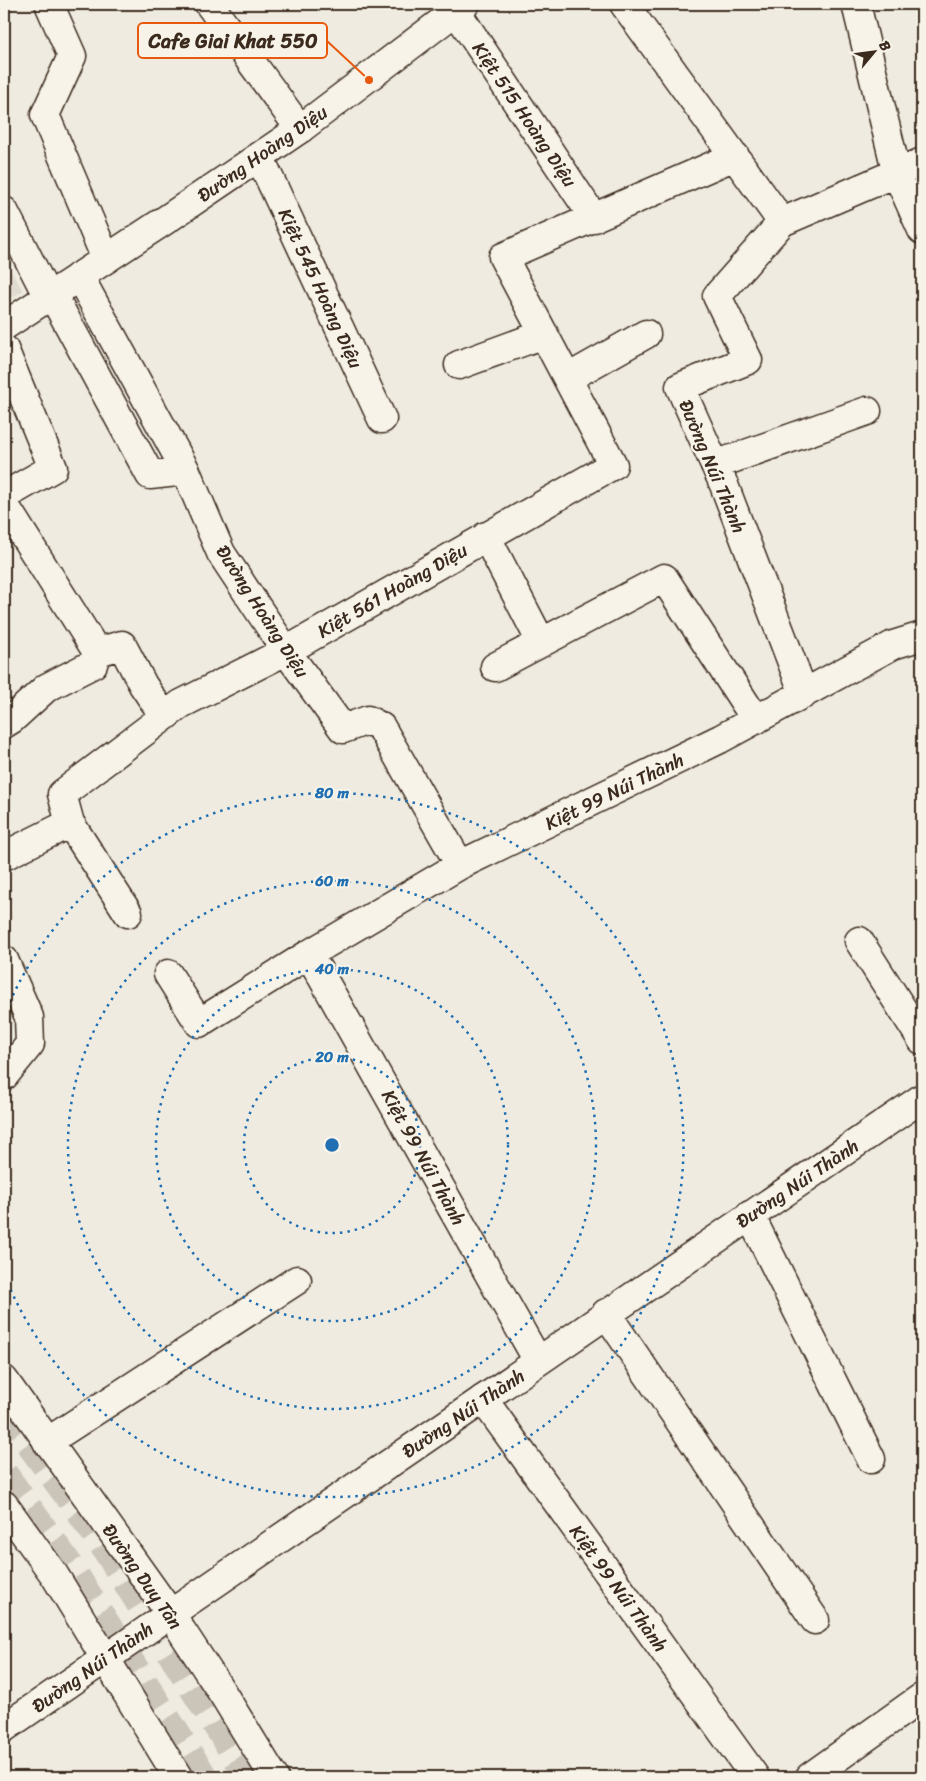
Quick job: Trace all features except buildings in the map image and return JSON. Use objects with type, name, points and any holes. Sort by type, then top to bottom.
[{"type":"street","points":[[209,4],[300,129]]},
{"type":"street","points":[[624,4],[782,222]]},
{"type":"street","points":[[856,4],[896,174],[922,230]]},
{"type":"street","points":[[50,6],[72,56],[45,116],[106,259]]},
{"type":"street","name":"Đường Hoàng Diệu","points":[[4,326],[300,129],[460,7]]},
{"type":"street","name":"Kiệt 515 Hoàng Diệu","points":[[460,7],[594,218]]},
{"type":"street","name":"Kiệt 545 Hoàng Diệu","points":[[259,156],[382,419]]},
{"type":"street","points":[[646,334],[568,378],[503,257],[735,156]]},
{"type":"street","name":"Đường Núi Thành","points":[[804,694],[715,465],[680,387],[748,360],[717,296],[782,222],[922,162]]},
{"type":"street","points":[[4,211],[150,475],[186,471]]},
{"type":"street","name":"Đường Hoàng Diệu","points":[[79,276],[186,471],[221,553],[286,651],[342,729],[368,720],[381,727],[460,865]]},
{"type":"street","points":[[459,365],[544,334]]},
{"type":"street","points":[[4,349],[53,468],[4,496]]},
{"type":"street","name":"Kiệt 561 Hoàng Diệu","points":[[70,823],[62,794],[181,704],[286,651],[613,465],[568,378]]},
{"type":"street","points":[[715,465],[867,411]]},
{"type":"street","points":[[4,504],[97,652]]},
{"type":"street","points":[[486,536],[541,642]]},
{"type":"street","points":[[495,667],[664,578],[756,720]]},
{"type":"street","name":"Kiệt 99 Núi Thành","points":[[168,974],[199,1023],[309,954],[460,865],[720,739],[893,645],[922,636]]},
{"type":"street","points":[[97,652],[122,645],[143,685],[164,716]]},
{"type":"street","points":[[4,724],[46,688],[93,664],[97,652]]},
{"type":"street","points":[[4,856],[70,823],[128,913]]},
{"type":"street","points":[[859,941],[922,1040]]},
{"type":"street","name":"Kiệt 99 Núi Thành","points":[[309,954],[538,1361]]},
{"type":"street","points":[[4,960],[29,1017],[30,1044],[4,1076]]},
{"type":"street","name":"Đường Núi Thành","points":[[4,1728],[606,1313],[922,1098]]},
{"type":"street","points":[[750,1215],[871,1459]]},
{"type":"street","points":[[47,1442],[297,1280]]},
{"type":"street","points":[[606,1313],[815,1620]]},
{"type":"street","name":"Đường Duy Tân","points":[[4,1380],[170,1613],[274,1777]]},
{"type":"street","name":"Kiệt 99 Núi Thành","points":[[483,1399],[755,1777]]},
{"type":"street","points":[[4,1504],[55,1576],[178,1777]]},
{"type":"street","points":[[810,1777],[921,1698]]},
{"type":"shaded area","points":[[4,258],[23,291],[4,302]]},
{"type":"tunnel","points":[[4,1409],[98,1537],[249,1777]]},
{"type":"tunnel","points":[[4,1474],[65,1559],[204,1777]]},
{"type":"place","name":"Cafe Giai Khat 550","points":[[369,80]]}]
